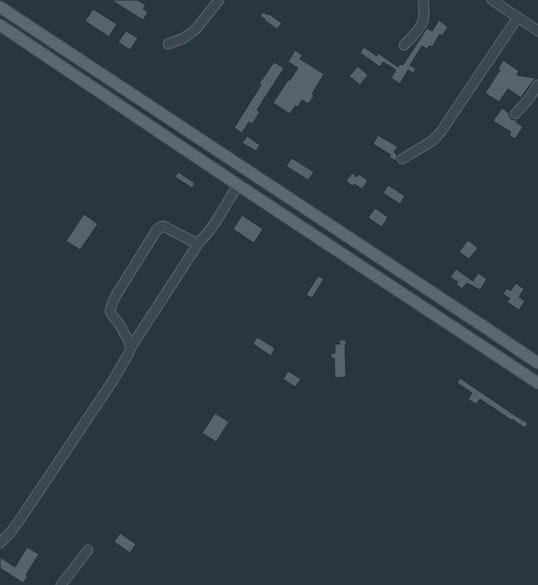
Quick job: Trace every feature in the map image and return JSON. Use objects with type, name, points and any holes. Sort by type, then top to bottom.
[{"type":"main road","points":[[0,7],[538,363]]},
{"type":"main road","points":[[0,25],[238,185],[538,382]]},
{"type":"street","points":[[168,44],[184,38],[195,30],[219,0]]},
{"type":"street","points":[[404,45],[419,29],[423,22],[423,0]]},
{"type":"street","points":[[492,0],[538,31]]},
{"type":"street","points":[[402,159],[432,141],[440,133],[518,17]]},
{"type":"street","points":[[515,114],[528,100],[538,85]]},
{"type":"street","points":[[0,543],[10,533],[21,518],[107,389],[129,353],[131,347],[200,241],[217,220],[238,185]]},
{"type":"street","points":[[131,347],[120,325],[110,311],[115,297],[156,231],[163,226],[196,243],[200,241]]},
{"type":"street","points":[[62,585],[88,550]]},
{"type":"building","points":[[111,0],[137,0],[146,5],[143,9],[148,12],[143,20]]},
{"type":"building","points":[[93,9],[117,24],[109,37],[85,21]]},
{"type":"building","points":[[263,12],[268,15],[269,14],[282,23],[277,29],[260,16]]},
{"type":"building","points":[[439,20],[448,27],[442,36],[440,34],[432,47],[429,46],[427,49],[422,46],[410,65],[416,69],[413,73],[408,70],[400,84],[391,78],[396,70],[383,62],[380,67],[360,53],[364,47],[377,56],[378,53],[398,67],[400,64],[403,65],[427,28],[432,31]]},
{"type":"building","points":[[126,31],[138,38],[130,50],[118,42]]},
{"type":"building","points":[[295,50],[302,55],[300,59],[324,74],[312,94],[314,96],[308,104],[302,100],[298,107],[295,106],[290,114],[273,103],[298,68],[288,62]]},
{"type":"building","points":[[503,60],[519,71],[517,75],[535,78],[519,100],[520,97],[508,89],[499,102],[485,93],[500,70],[498,69]]},
{"type":"building","points":[[274,62],[284,68],[257,110],[260,112],[252,124],[249,122],[242,133],[234,128],[261,85],[259,84]]},
{"type":"building","points":[[358,66],[368,75],[360,85],[349,76]]},
{"type":"building","points":[[502,108],[509,113],[511,119],[518,119],[516,122],[523,127],[515,139],[509,135],[511,132],[493,121]]},
{"type":"building","points":[[378,135],[398,147],[394,152],[397,155],[396,161],[389,157],[391,155],[373,144]]},
{"type":"building","points":[[247,136],[260,145],[256,151],[242,143]]},
{"type":"building","points":[[292,158],[314,172],[308,180],[286,166]]},
{"type":"building","points":[[178,172],[195,183],[192,188],[175,177]]},
{"type":"building","points":[[352,173],[357,177],[359,174],[368,181],[362,189],[354,184],[352,186],[346,181]]},
{"type":"building","points":[[388,185],[405,196],[400,204],[383,193]]},
{"type":"building","points":[[375,208],[388,217],[382,227],[368,218]]},
{"type":"building","points":[[84,214],[98,224],[80,250],[66,241]]},
{"type":"building","points":[[242,215],[263,229],[254,243],[233,229]]},
{"type":"building","points":[[468,240],[478,248],[469,259],[459,252]]},
{"type":"building","points":[[456,269],[473,281],[478,273],[487,279],[480,290],[467,283],[462,289],[456,284],[458,282],[450,277]]},
{"type":"building","points":[[318,276],[324,279],[312,298],[306,295]]},
{"type":"building","points":[[516,283],[524,289],[519,297],[525,301],[519,310],[507,302],[510,299],[503,294],[507,288],[510,291]]},
{"type":"building","points":[[257,337],[275,348],[271,356],[253,344]]},
{"type":"building","points":[[339,340],[346,340],[346,377],[335,378],[334,358],[331,358],[331,353],[335,353],[335,344],[340,344]]},
{"type":"building","points":[[288,371],[301,379],[295,387],[283,379]]},
{"type":"building","points":[[460,378],[528,423],[525,428],[480,399],[476,404],[468,399],[472,393],[457,383]]},
{"type":"building","points":[[215,413],[229,422],[216,442],[202,433]]},
{"type":"building","points":[[120,533],[136,544],[130,553],[114,542]]},
{"type":"building","points":[[27,547],[39,554],[26,575],[28,576],[23,583],[0,568],[0,557],[15,567]]}]
